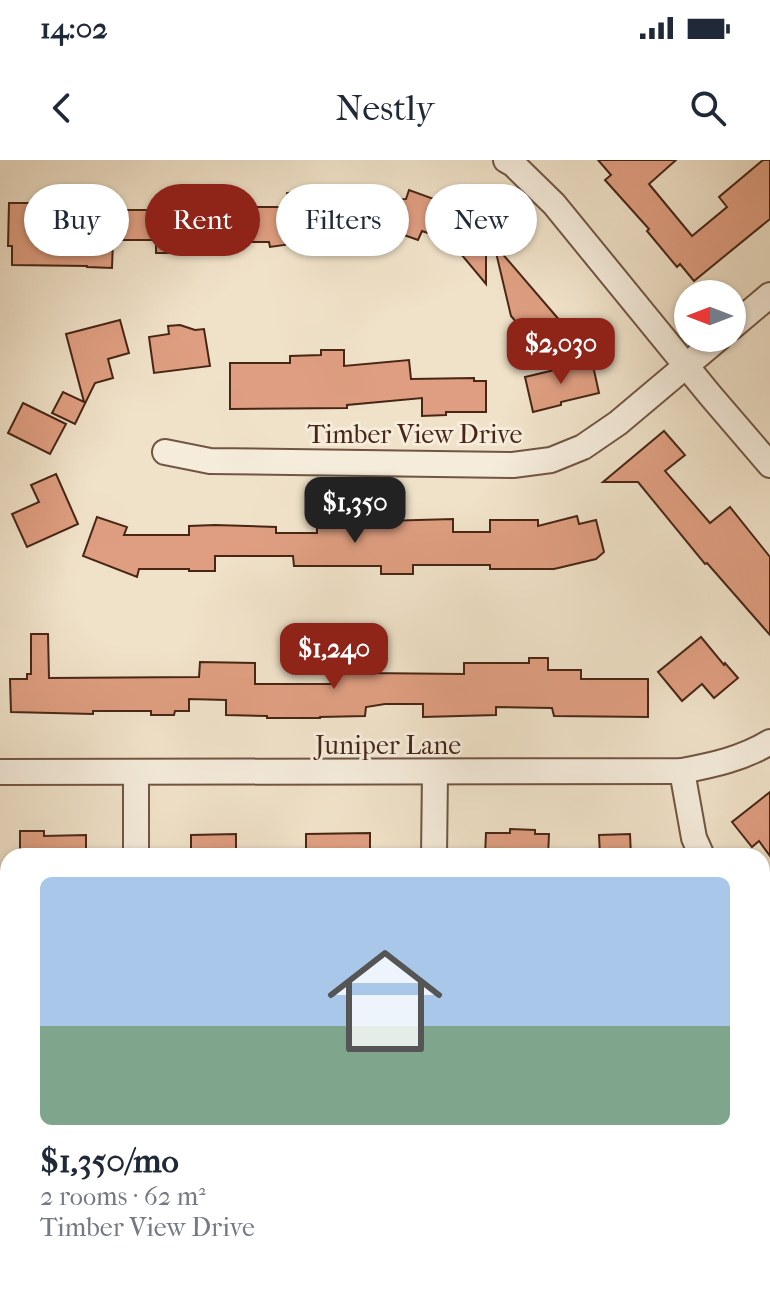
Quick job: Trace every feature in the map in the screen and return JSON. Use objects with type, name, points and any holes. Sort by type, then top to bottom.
[{"type":"street","points":[[506,160],[554,204],[770,465]]},
{"type":"street","points":[[746,315],[770,295]]},
{"type":"street","name":"Timber View Drive","points":[[165,452],[210,461],[513,465],[551,460],[583,447],[618,423],[703,352]]},
{"type":"street","name":"Juniper Lane","points":[[0,772],[682,771],[728,761],[770,742]]},
{"type":"street","points":[[682,771],[698,848]]},
{"type":"street","points":[[136,772],[136,848]]},
{"type":"street","points":[[434,848],[435,773]]},
{"type":"building","points":[[598,160],[676,160],[649,184],[692,236],[727,207],[719,197],[763,160],[770,160],[770,219],[693,280],[680,264],[677,267],[647,231],[649,229],[605,180],[611,175]]},
{"type":"building","points":[[409,190],[425,196],[425,232],[422,231],[418,240],[409,237]]},
{"type":"building","points":[[9,203],[24,203],[24,256],[112,256],[112,268],[12,265],[12,246],[8,246]]},
{"type":"building","points":[[260,207],[276,207],[276,246],[260,242]]},
{"type":"building","points":[[129,210],[145,210],[145,240],[129,240]]},
{"type":"building","points":[[463,256],[486,256],[486,284]]},
{"type":"building","points":[[497,256],[504,256],[561,322],[535,344],[511,316]]},
{"type":"building","points":[[120,320],[129,353],[108,359],[113,378],[95,383],[75,424],[52,413],[63,392],[84,402],[66,334]]},
{"type":"building","points":[[180,325],[195,330],[204,329],[210,366],[154,373],[149,337],[169,334],[168,326]]},
{"type":"building","points":[[321,350],[344,350],[344,366],[409,360],[411,379],[474,378],[474,381],[486,381],[486,412],[446,412],[446,415],[422,416],[422,398],[347,405],[347,408],[230,409],[230,363],[290,363],[290,356],[321,355]]},
{"type":"building","points":[[592,361],[599,393],[533,412],[525,377]]},
{"type":"building","points":[[23,403],[66,424],[50,454],[8,433]]},
{"type":"building","points":[[664,431],[685,455],[665,471],[710,523],[730,507],[770,557],[770,635],[705,564],[638,482],[603,482]]},
{"type":"building","points":[[56,474],[78,524],[27,547],[12,514],[39,502],[31,485]]},
{"type":"building","points":[[577,516],[579,524],[596,520],[604,552],[596,559],[554,569],[413,565],[413,574],[381,574],[381,566],[294,566],[293,556],[215,556],[215,571],[139,569],[137,577],[83,556],[97,517],[127,527],[124,535],[189,535],[189,526],[215,525],[276,527],[276,533],[317,533],[317,520],[453,519],[453,532],[490,532],[490,520],[538,520],[538,526]]},
{"type":"building","points":[[31,634],[48,634],[49,678],[199,677],[200,662],[255,663],[255,684],[332,684],[332,663],[363,662],[364,673],[464,674],[464,663],[529,663],[529,658],[548,658],[548,670],[581,670],[581,679],[648,679],[648,717],[554,716],[552,708],[496,707],[496,715],[423,717],[423,704],[385,704],[366,707],[365,716],[267,718],[226,715],[226,700],[189,699],[189,711],[175,711],[174,715],[151,715],[151,711],[93,711],[93,714],[11,712],[10,679],[27,679],[27,674],[31,674]]},
{"type":"building","points":[[701,637],[738,678],[714,698],[702,684],[682,701],[658,672]]},
{"type":"building","points":[[770,792],[770,848],[764,848],[759,841],[752,847],[732,822]]},
{"type":"building","points":[[510,829],[549,834],[548,848],[485,848],[486,833],[510,833]]},
{"type":"building","points":[[20,831],[44,831],[44,836],[86,835],[86,848],[20,848]]},
{"type":"building","points":[[370,833],[370,848],[306,848],[306,834]]},
{"type":"building","points":[[236,834],[236,848],[191,848],[191,835]]},
{"type":"building","points":[[630,834],[631,848],[600,848],[599,835]]}]
